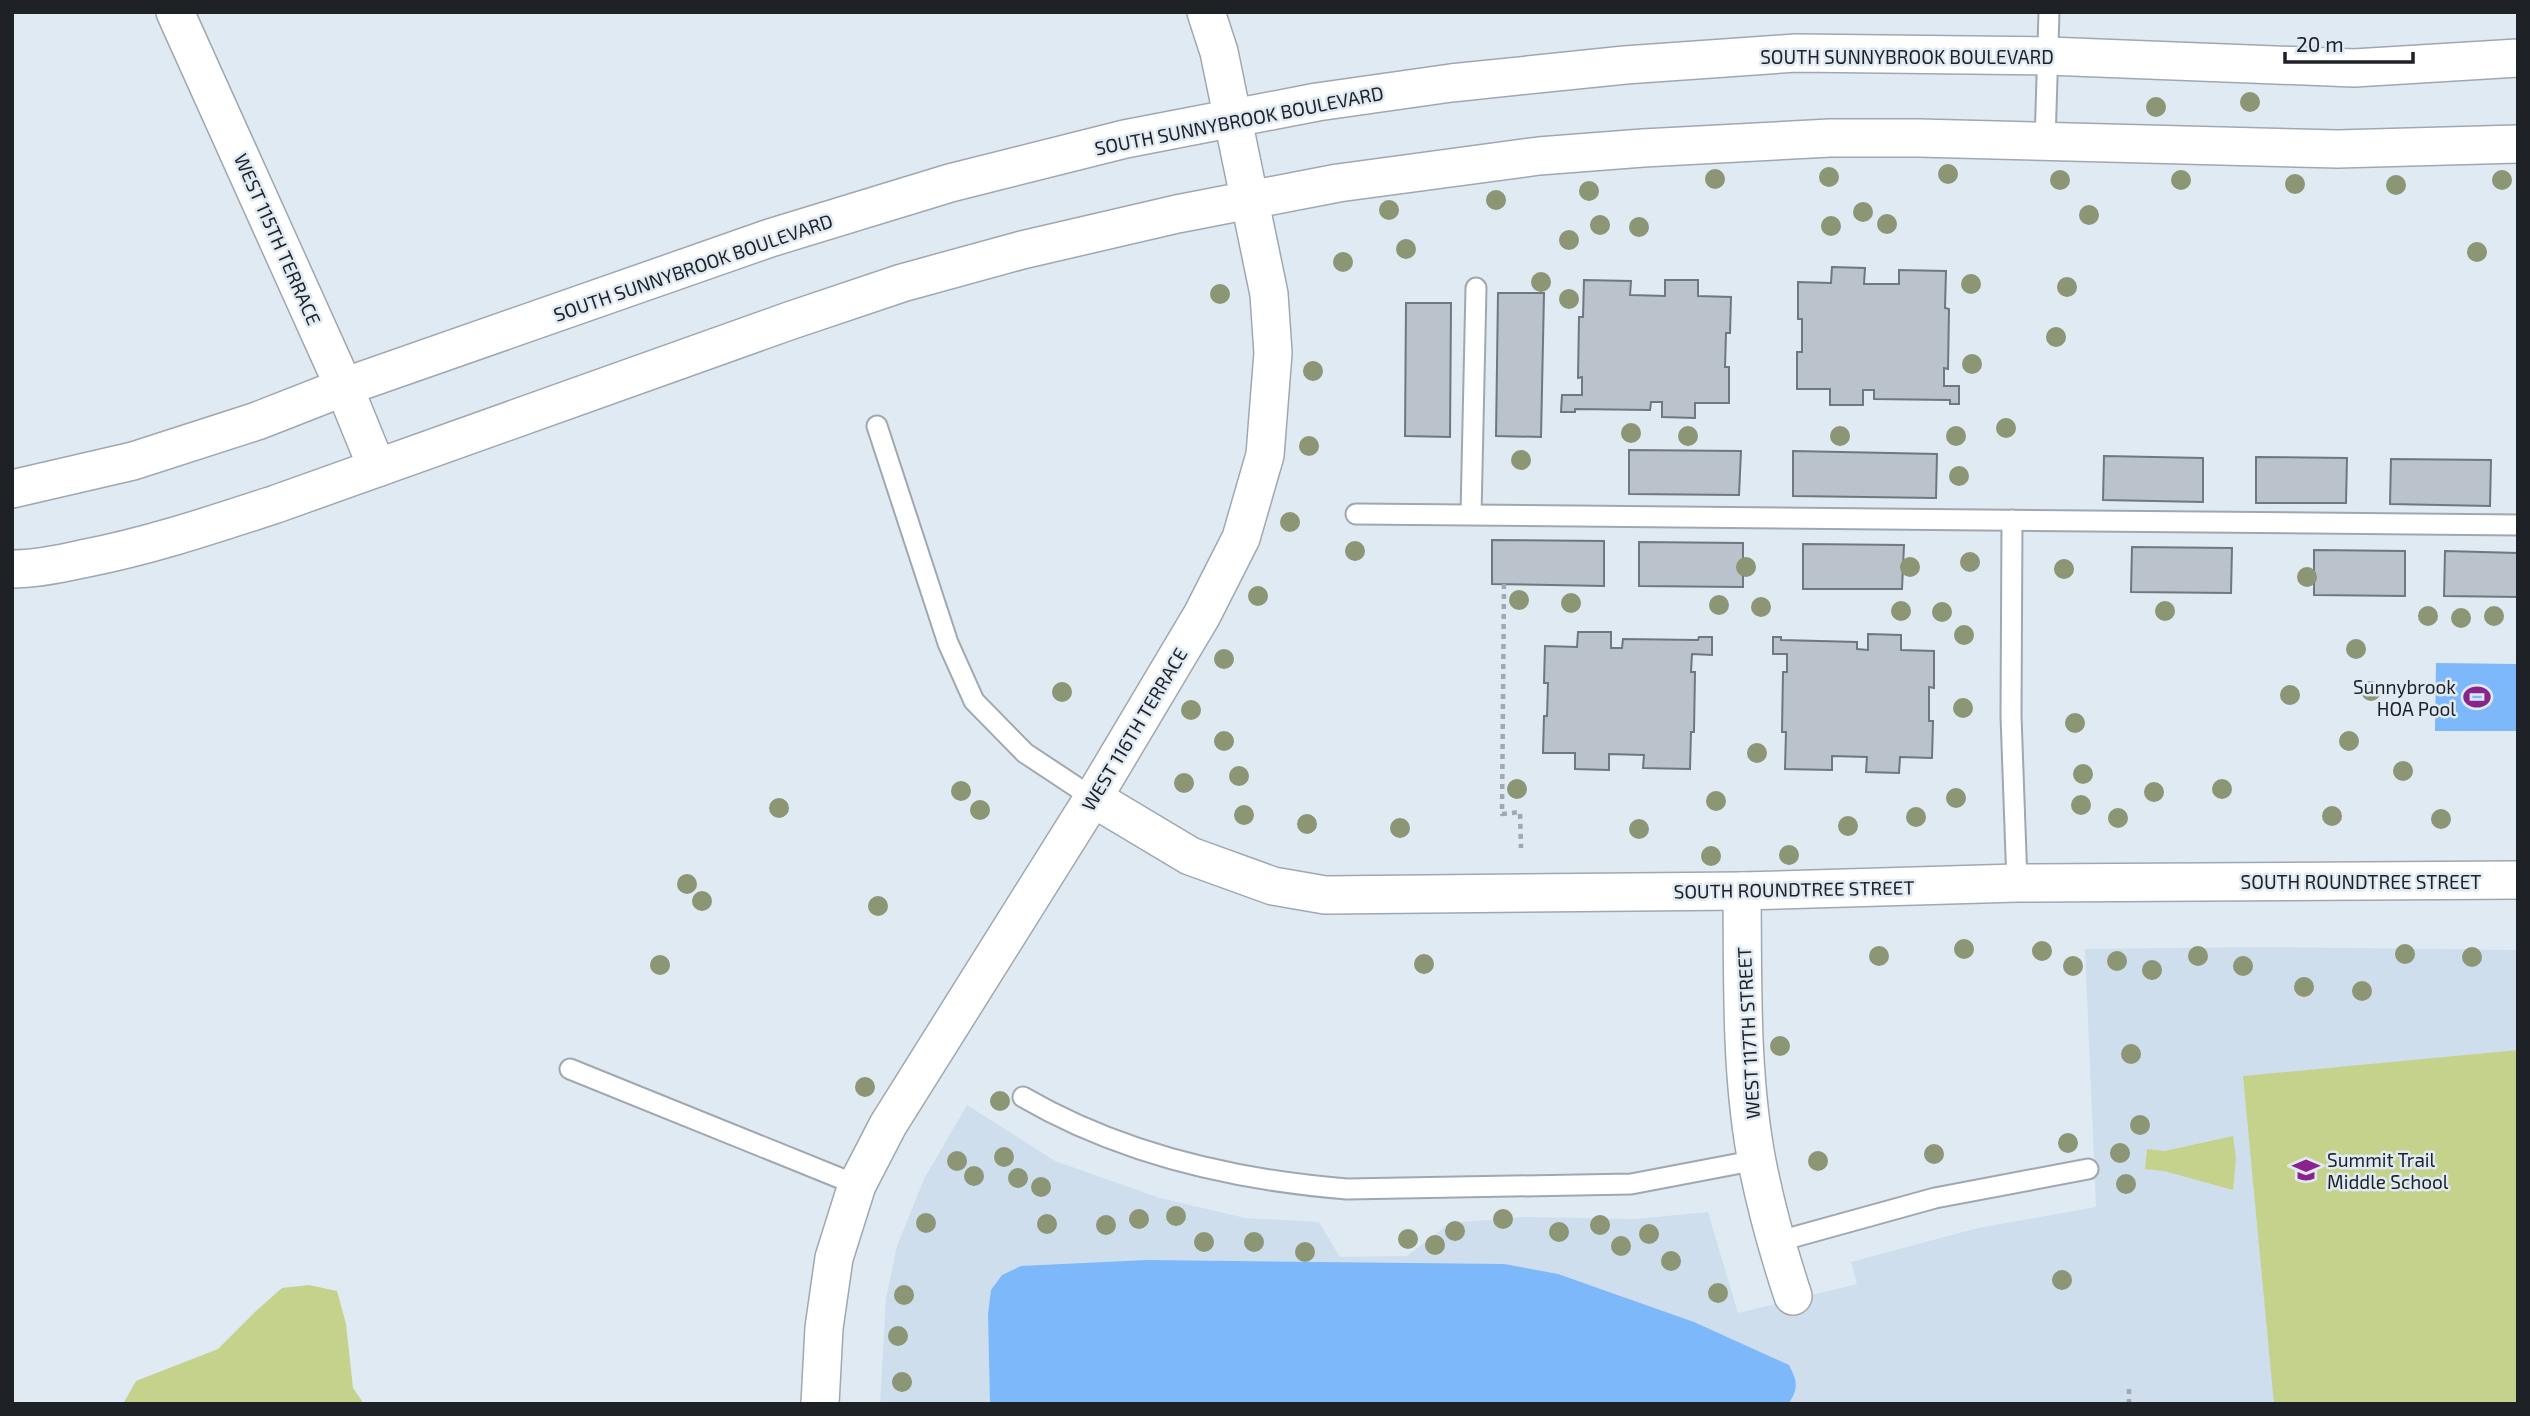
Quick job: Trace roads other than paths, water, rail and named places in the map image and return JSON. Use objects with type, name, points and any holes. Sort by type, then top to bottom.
[{"type":"street","name":"WEST 115TH TERRACE","points":[[175,12],[344,387],[377,468]]},
{"type":"street","name":"WEST 116TH TERRACE","points":[[820,1404],[824,1328],[834,1258],[857,1185],[888,1125],[1093,798],[1213,593],[1241,538],[1265,455],[1273,353],[1269,294],[1219,52],[1206,12]]},
{"type":"street","name":"SOUTH SUNNYBROOK BOULEVARD","points":[[12,489],[133,461],[257,421],[344,387],[770,238],[937,187],[1125,139],[1317,102],[1451,83],[1625,65],[1796,53],[2048,56],[2354,68],[2518,58]]},
{"type":"street","points":[[12,569],[127,551],[276,504],[902,283],[1022,250],[1338,183],[1539,156],[1830,138],[2338,149],[2518,144]]},
{"type":"street","name":"SOUTH ROUNDTREE STREET","points":[[1093,798],[1190,856],[1273,886],[1325,895],[1742,891],[2017,883],[2518,880]]},
{"type":"street","name":"WEST 117TH STREET","points":[[1742,891],[1746,1077],[1757,1160],[1776,1241],[1793,1296]]},
{"type":"lane","points":[[2045,143],[2049,12]]},
{"type":"lane","points":[[1471,514],[1476,288]]},
{"type":"lane","points":[[877,426],[939,618],[974,701],[1025,753],[1093,798]]},
{"type":"lane","points":[[1356,514],[2518,526]]},
{"type":"lane","points":[[2012,520],[2011,716],[2017,883]]},
{"type":"lane","points":[[570,1069],[857,1185]]},
{"type":"lane","points":[[1023,1097],[1088,1130],[1158,1155],[1216,1171],[1310,1186],[1347,1189],[1631,1184],[1757,1160]]},
{"type":"lane","points":[[1776,1241],[1935,1198],[2088,1169]]},
{"type":"water","name":"Sunnybrook HOA Pool","points":[[2436,663],[2518,664],[2518,731],[2435,731]]},
{"type":"water","points":[[1147,1260],[1504,1264],[1558,1274],[1694,1322],[1789,1365],[1796,1388],[1789,1403],[1775,1404],[990,1404],[988,1314],[991,1290],[1002,1275],[1021,1266]]},
{"type":"place","name":"Sunnybrook HOA Pool","points":[[2477,697]]},
{"type":"place","name":"Summit Trail Middle School","points":[[2306,1170]]}]
